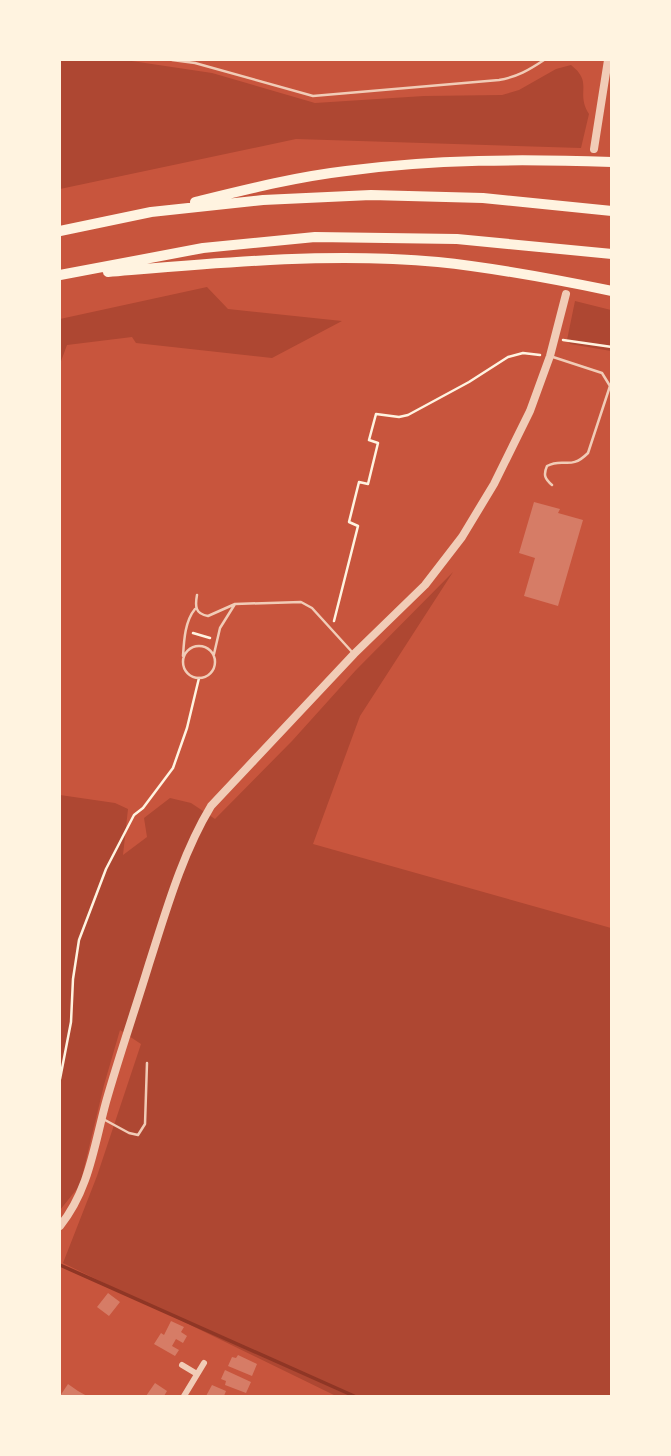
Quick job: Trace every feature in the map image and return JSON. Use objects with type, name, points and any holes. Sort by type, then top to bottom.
[{"type":"highway","points":[[60,231],[260,186],[345,171],[441,163],[538,160],[611,162]]},
{"type":"highway","points":[[151,212],[263,200],[371,195],[483,198],[611,211]]},
{"type":"highway","points":[[60,276],[203,248],[315,237],[457,239],[611,254]]},
{"type":"highway","points":[[60,276],[280,260],[377,260],[436,262],[510,271],[611,291]]},
{"type":"street","points":[[594,149],[608,92],[608,60]]},
{"type":"street","points":[[60,1226],[82,1191],[164,915],[196,831],[211,806],[354,654],[425,584],[462,537],[494,484],[530,411],[546,356],[555,338],[566,294]]},
{"type":"street","points":[[184,1396],[204,1363]]},
{"type":"street","points":[[182,1365],[197,1374]]},
{"type":"lane","points":[[172,60],[195,63],[313,96],[499,80],[514,77],[544,60]]},
{"type":"lane","points":[[546,356],[596,370],[606,376],[610,386],[588,453],[572,464],[553,463],[547,466],[544,472],[546,480],[552,485]]},
{"type":"lane","points":[[197,595],[196,608],[191,614],[186,632],[183,659],[185,670],[193,677],[209,675],[213,671],[220,628],[235,604]]},
{"type":"lane","points":[[196,608],[208,616],[235,604],[301,602],[312,608],[354,654]]},
{"type":"lane","points":[[183,659],[188,650],[197,646],[207,648],[214,654]]},
{"type":"lane","points":[[102,1118],[129,1133],[138,1135],[143,1131],[147,1063]]},
{"type":"path","points":[[555,338],[611,347]]},
{"type":"path","points":[[333,633],[358,526],[349,522],[359,482],[368,484],[378,443],[369,440],[376,414],[399,417],[408,415],[508,357],[523,353],[546,356]]},
{"type":"path","points":[[538,366],[546,356]]},
{"type":"path","points":[[186,632],[217,639]]},
{"type":"path","points":[[60,1079],[71,1023],[73,979],[79,940],[106,869],[134,816],[173,768],[187,728],[199,678]]},
{"type":"shaded area","points":[[60,60],[125,60],[212,73],[315,103],[424,96],[502,95],[519,90],[556,69],[571,65],[582,77],[585,106],[589,114],[581,148],[296,139],[60,189]]},
{"type":"shaded area","points":[[207,287],[228,309],[342,321],[272,358],[136,343],[132,337],[67,345],[60,364],[60,319]]},
{"type":"shaded area","points":[[575,301],[611,310],[611,351],[570,344],[567,340]]},
{"type":"shaded area","points":[[453,572],[360,716],[313,844],[611,928],[611,1396],[336,1396],[63,1263],[97,1176],[141,1044],[120,1030],[80,1185],[60,1210],[60,795],[115,803],[128,809],[123,855],[147,837],[144,818],[170,798],[191,803],[215,819]]},
{"type":"building","points":[[534,502],[560,509],[558,513],[583,520],[558,606],[524,596],[535,558],[519,553]]},
{"type":"building","points":[[108,1293],[120,1302],[109,1316],[97,1307]]},
{"type":"building","points":[[171,1321],[184,1327],[181,1332],[187,1336],[183,1343],[176,1339],[172,1346],[179,1350],[175,1356],[154,1344],[161,1333],[164,1335]]},
{"type":"building","points":[[238,1355],[257,1364],[252,1376],[228,1366],[232,1357],[236,1358]]},
{"type":"building","points":[[225,1370],[251,1382],[246,1393],[225,1385],[226,1381],[221,1379]]},
{"type":"building","points":[[155,1383],[167,1391],[164,1396],[146,1396]]},
{"type":"building","points":[[68,1384],[78,1391],[87,1396],[60,1396]]},
{"type":"building","points":[[212,1385],[226,1391],[224,1396],[206,1396]]},
{"type":"waterway","points":[[60,1265],[354,1396]]}]
